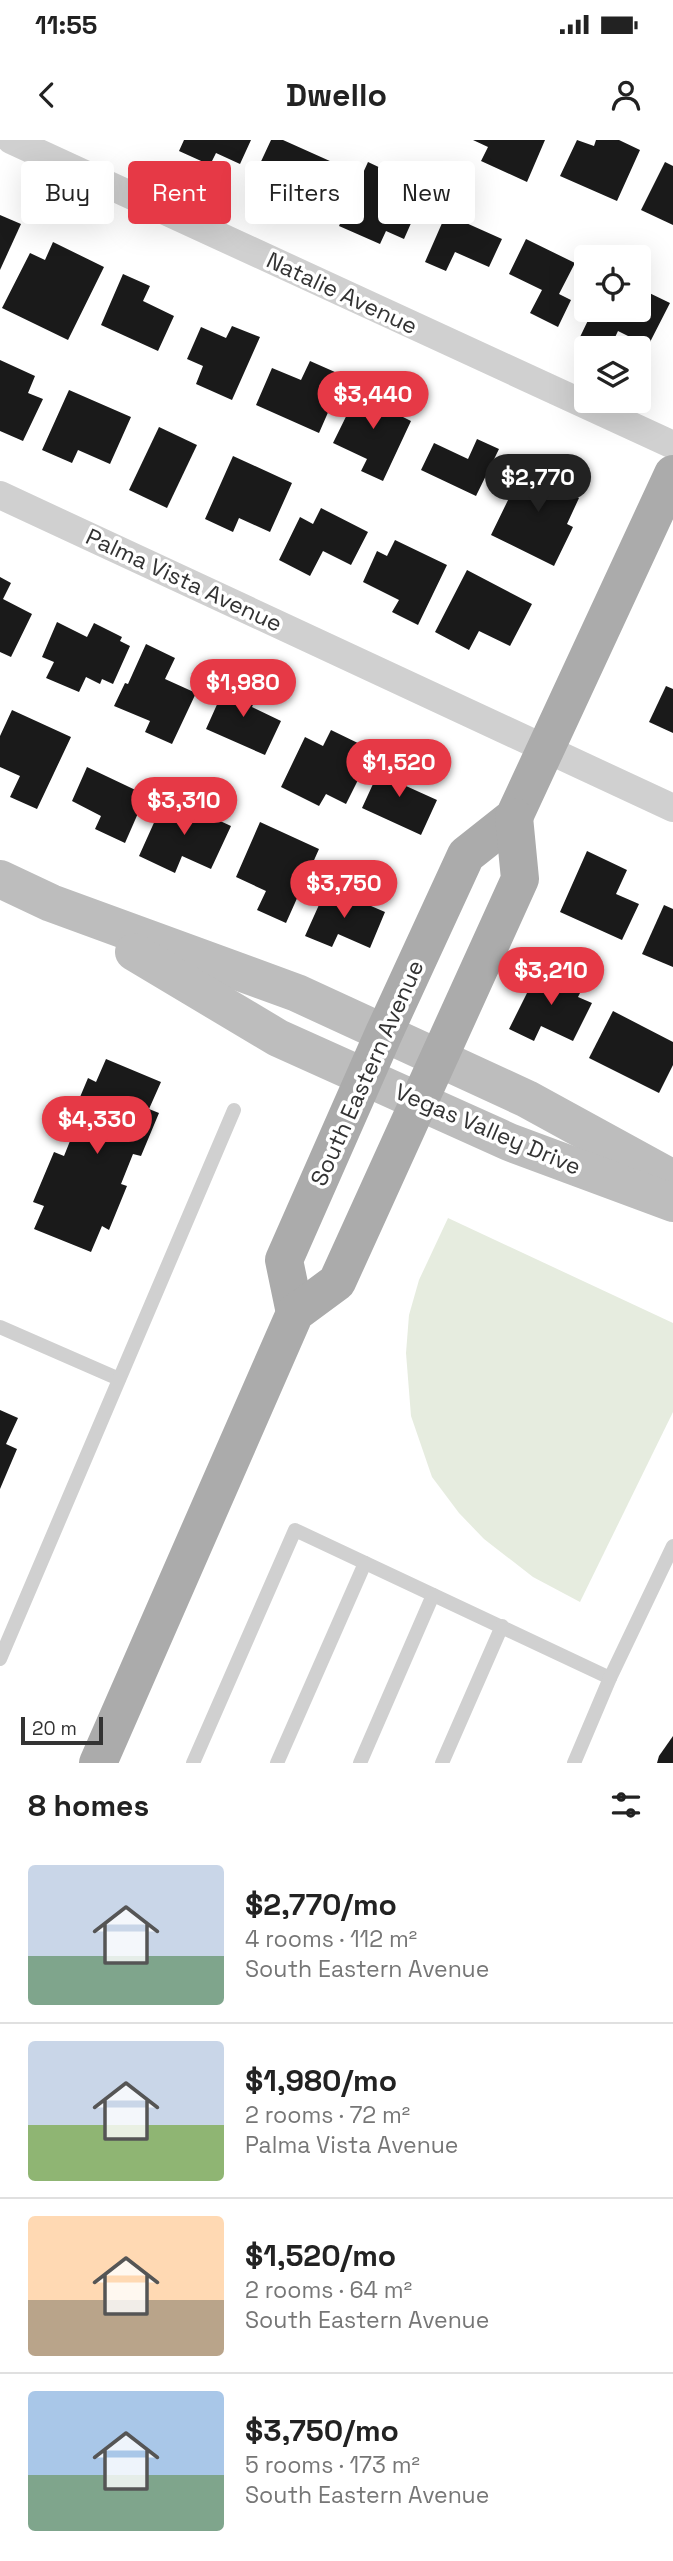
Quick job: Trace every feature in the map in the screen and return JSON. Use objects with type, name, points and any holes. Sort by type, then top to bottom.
[{"type":"main road","name":"South Eastern Avenue","points":[[295,1313],[284,1260],[364,1077],[466,855],[514,817],[673,474]]},
{"type":"main road","points":[[98,1763],[295,1313],[337,1282],[520,879],[514,817]]},
{"type":"street","name":"Natalie Avenue","points":[[11,140],[673,445]]},
{"type":"street","name":"Palma Vista Avenue","points":[[0,495],[673,808]]},
{"type":"street","name":"Vegas Valley Drive","points":[[0,879],[51,903],[297,993],[527,1099],[673,1180]]},
{"type":"street","name":"Vegas Valley Drive","points":[[51,903],[278,1038],[509,1142],[673,1203]]},
{"type":"lane","points":[[0,1659],[234,1110]]},
{"type":"lane","points":[[0,1326],[119,1379]]},
{"type":"lane","points":[[193,1763],[295,1530],[610,1678]]},
{"type":"lane","points":[[574,1763],[610,1678],[671,1556]]},
{"type":"lane","points":[[277,1763],[365,1563]]},
{"type":"lane","points":[[360,1763],[433,1595]]},
{"type":"lane","points":[[442,1763],[502,1626]]},
{"type":"shaded area","points":[[448,1218],[673,1323],[673,1412],[580,1602],[533,1577],[484,1539],[459,1513],[432,1477],[411,1416],[406,1353],[409,1315],[419,1280]]},
{"type":"building","points":[[184,140],[251,140],[240,164],[216,153],[212,161],[201,161],[179,151]]},
{"type":"building","points":[[271,140],[283,140],[330,161],[261,161]]},
{"type":"building","points":[[473,140],[545,140],[527,182],[481,161],[488,147]]},
{"type":"building","points":[[577,140],[594,146],[596,140],[619,140],[640,150],[617,201],[560,176]]},
{"type":"building","points":[[368,162],[378,167],[378,224],[411,224],[404,239],[386,231],[380,244],[339,226],[364,224],[364,171]]},
{"type":"building","points":[[665,162],[673,166],[673,225],[641,210]]},
{"type":"building","points":[[0,215],[21,224],[0,270]]},
{"type":"building","points":[[442,224],[468,224],[502,239],[489,267],[455,252],[446,271],[425,262]]},
{"type":"building","points":[[526,239],[574,263],[559,294],[571,300],[558,327],[530,313],[542,290],[509,274]]},
{"type":"building","points":[[53,242],[104,267],[68,340],[2,308],[30,253],[45,260]]},
{"type":"building","points":[[123,274],[150,286],[143,301],[174,316],[158,351],[101,325]]},
{"type":"building","points":[[651,294],[670,303],[651,340],[651,336],[628,336],[618,331],[616,336],[580,336],[587,322],[651,322]]},
{"type":"building","points":[[232,326],[260,337],[232,400],[196,384],[203,366],[187,359],[201,327],[226,338]]},
{"type":"building","points":[[0,360],[35,376],[28,393],[43,399],[23,441],[0,431]]},
{"type":"building","points":[[310,361],[344,376],[319,433],[256,405],[272,368],[301,380]]},
{"type":"building","points":[[363,382],[393,397],[387,409],[411,421],[383,481],[361,471],[367,459],[333,443]]},
{"type":"building","points":[[69,390],[131,417],[110,464],[78,450],[72,463],[42,450]]},
{"type":"building","points":[[159,427],[197,445],[167,508],[129,490]]},
{"type":"building","points":[[477,439],[499,449],[476,496],[421,470],[434,443],[468,459]]},
{"type":"building","points":[[233,456],[292,483],[270,532],[239,518],[233,532],[205,519]]},
{"type":"building","points":[[528,459],[569,479],[564,491],[579,498],[567,524],[573,527],[554,566],[491,535]]},
{"type":"building","points":[[321,508],[368,532],[351,565],[323,551],[310,576],[279,560],[300,517],[313,524]]},
{"type":"building","points":[[395,540],[447,565],[418,625],[392,612],[399,600],[363,582],[377,551],[387,556]]},
{"type":"building","points":[[467,570],[532,604],[510,646],[479,631],[469,650],[435,632]]},
{"type":"building","points":[[0,577],[11,583],[3,599],[32,614],[11,657],[0,652]]},
{"type":"building","points":[[57,622],[87,637],[94,623],[122,637],[120,641],[130,646],[113,684],[102,679],[100,684],[86,677],[79,692],[46,678],[54,662],[42,657]]},
{"type":"building","points":[[146,644],[175,658],[165,679],[196,693],[172,744],[145,732],[150,721],[114,706],[125,683],[128,684]]},
{"type":"building","points":[[228,680],[258,694],[252,707],[281,721],[265,755],[206,729]]},
{"type":"building","points":[[666,686],[673,689],[673,733],[649,722]]},
{"type":"building","points":[[12,710],[71,737],[37,809],[10,797],[20,776],[0,767],[0,736]]},
{"type":"building","points":[[331,730],[364,746],[354,768],[362,772],[346,804],[326,794],[319,806],[281,787],[305,737],[323,746]]},
{"type":"building","points":[[384,760],[412,773],[406,786],[437,800],[421,835],[362,808]]},
{"type":"building","points":[[87,767],[146,795],[125,843],[95,829],[101,816],[72,801]]},
{"type":"building","points":[[166,796],[231,826],[211,869],[182,856],[175,873],[139,856]]},
{"type":"building","points":[[260,822],[319,849],[286,923],[257,910],[266,891],[236,877]]},
{"type":"building","points":[[587,851],[627,870],[616,894],[639,904],[622,940],[560,912]]},
{"type":"building","points":[[327,887],[385,912],[370,948],[338,934],[332,947],[305,936]]},
{"type":"building","points":[[664,905],[673,909],[673,967],[642,954]]},
{"type":"building","points":[[540,967],[583,987],[578,997],[592,1003],[573,1041],[541,1026],[534,1041],[509,1029]]},
{"type":"building","points":[[613,1011],[673,1042],[673,1065],[659,1093],[589,1058]]},
{"type":"building","points":[[106,1059],[161,1082],[149,1109],[159,1113],[141,1156],[133,1154],[121,1184],[127,1186],[109,1230],[102,1226],[91,1252],[34,1229],[44,1206],[33,1202],[54,1152],[64,1156],[74,1131],[67,1128],[88,1078],[96,1082]]},
{"type":"building","points":[[0,1410],[18,1418],[6,1444],[17,1449],[0,1489]]},
{"type":"building","points":[[673,1736],[673,1763],[657,1763],[659,1756]]}]
